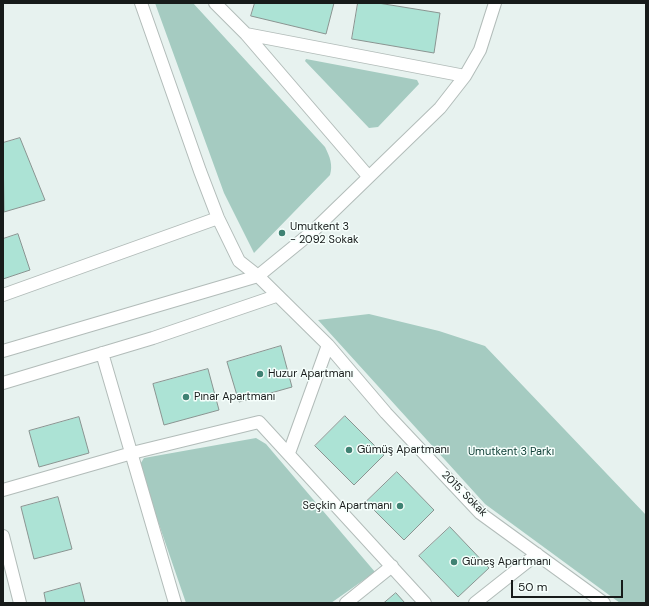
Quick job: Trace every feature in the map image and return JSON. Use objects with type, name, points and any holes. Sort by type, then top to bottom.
[{"type":"street","name":"2015. Sokak","points":[[141,3],[218,218],[239,261],[258,276],[276,296],[328,345],[386,413],[480,513],[604,603]]},
{"type":"street","points":[[215,3],[246,34],[368,176]]},
{"type":"street","points":[[3,351],[258,276],[312,232],[368,176],[440,108],[465,76],[480,50],[495,3]]},
{"type":"street","points":[[246,34],[465,76]]},
{"type":"street","points":[[3,295],[218,218]]},
{"type":"street","points":[[3,383],[153,338],[276,296]]},
{"type":"street","points":[[289,453],[328,345]]},
{"type":"street","points":[[102,354],[175,603]]},
{"type":"street","points":[[3,490],[132,453],[259,422],[425,603]]},
{"type":"street","points":[[3,536],[20,603]]},
{"type":"street","points":[[475,603],[536,554]]},
{"type":"street","points":[[346,603],[392,566]]},
{"type":"green space","points":[[155,3],[193,3],[325,147],[328,154],[331,164],[330,175],[254,253],[224,193]]},
{"type":"green space","points":[[306,59],[417,80],[419,84],[378,127],[369,128],[305,61]]},
{"type":"green space","name":"Umutkent 3 Parkı","points":[[369,314],[439,331],[485,346],[646,515],[646,603],[620,603],[485,504],[318,320]]},
{"type":"green space","points":[[256,438],[266,444],[375,572],[331,603],[186,603],[139,466],[144,458]]},
{"type":"building","points":[[255,3],[334,3],[326,34],[251,16]]},
{"type":"building","points":[[358,3],[378,3],[440,13],[434,53],[352,39]]},
{"type":"building","points":[[20,138],[45,200],[4,212],[3,143]]},
{"type":"building","points":[[18,234],[30,270],[3,279],[3,239]]},
{"type":"building","name":"Huzur Apartmanı","points":[[281,346],[292,387],[239,402],[227,362]]},
{"type":"building","name":"Pınar Apartmanı","points":[[208,369],[219,410],[164,425],[153,384]]},
{"type":"building","name":"Gümüş Apartmanı","points":[[345,416],[384,455],[354,485],[315,446]]},
{"type":"building","points":[[79,417],[89,453],[39,467],[29,431]]},
{"type":"building","name":"Seçkin Apartmanı","points":[[397,472],[434,510],[404,540],[366,502]]},
{"type":"building","points":[[58,497],[72,549],[34,559],[21,507]]},
{"type":"building","name":"Güneş Apartmanı","points":[[450,527],[489,568],[458,597],[419,556]]},
{"type":"building","points":[[80,583],[85,603],[46,603],[44,593]]},
{"type":"building","points":[[396,593],[405,603],[384,603]]},
{"type":"place","name":"Umutkent 3 - 2092 Sokak","points":[[282,233]]},
{"type":"place","name":"Huzur Apartmanı","points":[[260,374]]},
{"type":"place","name":"Pınar Apartmanı","points":[[186,397]]},
{"type":"place","name":"Gümüş Apartmanı","points":[[349,450]]},
{"type":"place","name":"Seçkin Apartmanı","points":[[400,506]]},
{"type":"place","name":"Güneş Apartmanı","points":[[454,562]]}]
